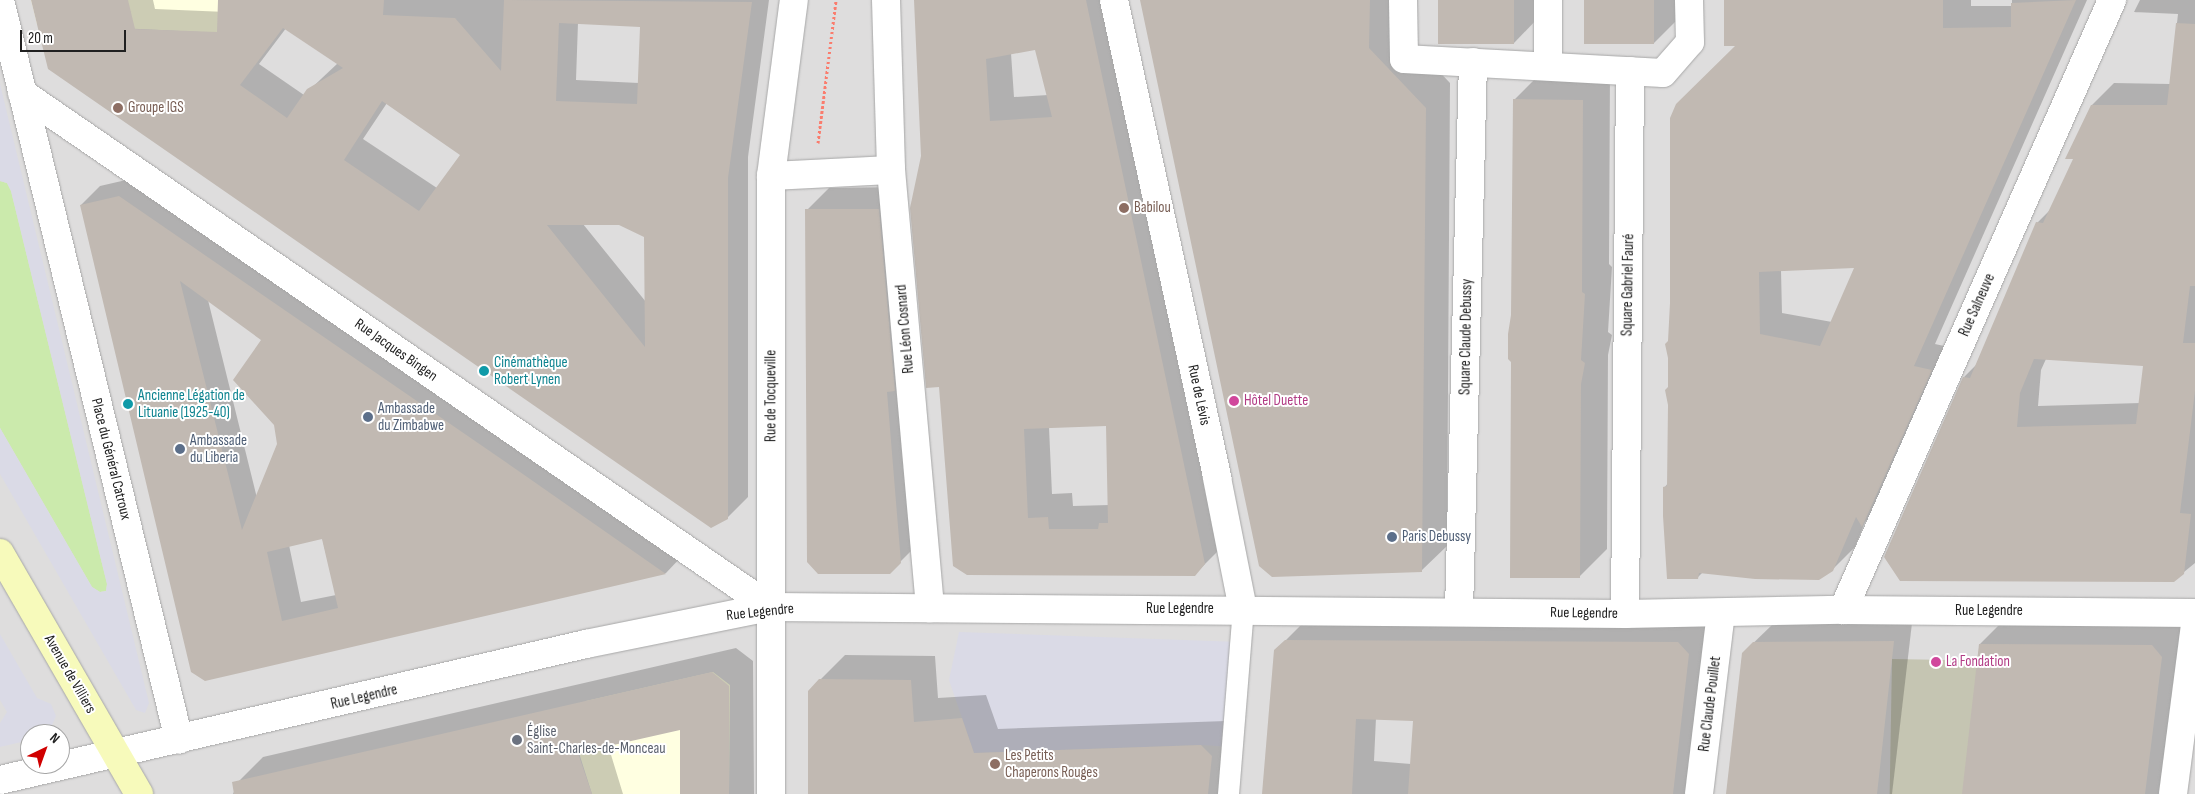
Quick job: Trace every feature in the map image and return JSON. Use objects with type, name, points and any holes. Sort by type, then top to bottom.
[{"type":"main road","name":"Avenue de Villiers","points":[[0,553],[139,794]]},
{"type":"street","name":"Place du Général Catroux","points":[[0,0],[179,740]]},
{"type":"street","name":"Rue de Tocqueville","points":[[771,794],[771,176],[794,0]]},
{"type":"street","points":[[771,176],[891,170],[886,0]]},
{"type":"street","name":"Rue de Lévis","points":[[1114,0],[1218,478],[1242,609],[1228,794]]},
{"type":"street","points":[[1403,0],[1404,58],[1663,73],[1690,42],[1690,0]]},
{"type":"street","points":[[1548,0],[1548,66]]},
{"type":"street","name":"Rue Salneuve","points":[[1844,610],[2112,0]]},
{"type":"street","name":"Square Claude Debussy","points":[[1459,611],[1473,62]]},
{"type":"street","name":"Square Gabriel Fauré","points":[[1625,614],[1630,71]]},
{"type":"street","name":"Rue Jacques Bingen","points":[[22,93],[770,608]]},
{"type":"street","name":"Rue Léon Cosnard","points":[[891,170],[930,608]]},
{"type":"street","name":"Rue Legendre","points":[[179,740],[586,644],[770,608],[1242,609],[1279,612],[1459,611],[1625,614],[1844,610],[2195,613]]},
{"type":"street","name":"Rue Claude Pouillet","points":[[1699,794],[1721,613]]},
{"type":"street","points":[[2173,794],[2195,624]]},
{"type":"street","points":[[0,780],[179,740]]},
{"type":"path","points":[[818,146],[836,0]]},
{"type":"shaded area","points":[[0,0],[2195,0],[2195,794],[0,794]]},
{"type":"shaded area","points":[[31,0],[249,0],[221,33],[37,24]]},
{"type":"shaded area","points":[[0,84],[149,703],[145,713],[136,710],[0,474],[0,428],[92,587],[100,592],[106,591],[107,584],[11,191],[7,183],[0,181]]},
{"type":"shaded area","points":[[959,632],[1240,642],[1231,747],[1201,745],[974,753],[949,680]]},
{"type":"shaded area","points":[[0,634],[37,698],[51,704],[56,716],[52,724],[20,724],[20,742],[0,747],[0,723],[7,712],[0,700]]},
{"type":"shaded area","points":[[1892,659],[1977,660],[1975,794],[1890,794]]},
{"type":"shaded area","points":[[713,672],[730,685],[729,794],[592,794],[579,753],[561,757],[586,701]]},
{"type":"green space","points":[[0,181],[7,183],[11,191],[107,584],[106,591],[100,592],[92,587],[0,428]]},
{"type":"building","points":[[31,0],[128,0],[135,29],[217,32],[218,0],[384,0],[383,15],[455,18],[501,71],[504,0],[752,2],[728,178],[728,519],[711,528],[48,69]],"holes":[[[559,23],[640,27],[637,104],[556,101]],[[283,28],[343,68],[307,89],[287,118],[240,85]],[[382,101],[460,155],[419,211],[344,160]],[[547,225],[619,225],[644,237],[645,347]]]},
{"type":"building","points":[[914,0],[1086,0],[1205,564],[1195,576],[967,575],[953,566],[939,387],[926,388],[910,208],[921,156]],"holes":[[[1035,50],[1052,117],[990,121],[986,59]],[[1106,426],[1108,523],[1099,523],[1098,529],[1049,529],[1048,517],[1028,518],[1024,429]]]},
{"type":"building","points":[[1140,0],[1370,0],[1369,48],[1426,108],[1422,572],[1272,577],[1259,566]]},
{"type":"building","points":[[1438,0],[1514,0],[1514,44],[1438,44]]},
{"type":"building","points":[[1584,0],[1654,0],[1654,44],[1584,44]]},
{"type":"building","points":[[1724,0],[1943,0],[1943,28],[2011,27],[2011,3],[2076,0],[1914,366],[1932,370],[1862,527],[1856,517],[1833,571],[1819,580],[1755,579],[1699,573],[1698,579],[1667,579],[1663,487],[1667,486],[1668,405],[1665,390],[1668,387],[1668,358],[1665,344],[1668,341],[1670,303],[1670,118],[1676,104],[1735,46],[1724,46]],"holes":[[[1854,268],[1820,346],[1760,334],[1759,272]]]},
{"type":"building","points":[[2176,23],[2195,24],[2195,286],[2190,286],[2183,343],[2195,343],[2195,391],[2180,513],[2191,514],[2184,574],[2174,582],[1900,581],[1884,557],[1963,377],[1970,378],[2036,222],[2043,223],[2073,159],[2065,159],[2091,105],[2167,105]],"holes":[[[2034,359],[2143,366],[2136,424],[2017,427],[2020,393]]]},
{"type":"building","points":[[1513,99],[1583,100],[1582,292],[1585,294],[1581,360],[1585,363],[1581,384],[1580,578],[1510,578],[1511,362],[1508,359],[1508,334],[1511,315]]},
{"type":"building","points":[[119,196],[666,574],[205,681],[191,672],[80,205]],"holes":[[[180,281],[261,340],[233,380],[274,425],[277,444],[242,530]],[[322,539],[338,608],[282,621],[267,552]]]},
{"type":"building","points":[[805,209],[879,209],[895,391],[887,392],[901,563],[890,574],[818,574],[807,562]]},
{"type":"building","points":[[1285,640],[1678,642],[1689,654],[1673,794],[1408,794],[1413,721],[1356,719],[1352,794],[1262,794],[1274,650]]},
{"type":"building","points":[[1894,641],[1877,794],[1726,794],[1742,653],[1753,642]]},
{"type":"building","points":[[1979,644],[2152,645],[2162,657],[2145,794],[1962,794]]},
{"type":"building","points":[[712,672],[729,686],[729,794],[680,794],[680,730],[578,753],[592,794],[234,794],[232,782]]},
{"type":"building","points":[[819,679],[911,680],[914,722],[962,718],[974,753],[1201,745],[1212,756],[1208,794],[808,794],[808,691]]},
{"type":"place","name":"Groupe IGS","points":[[118,108]]},
{"type":"place","name":"Babilou","points":[[1124,208]]},
{"type":"place","name":"Cinémathèque Robert Lynen","points":[[484,371]]},
{"type":"place","name":"Hôtel Duette","points":[[1234,401]]},
{"type":"place","name":"Ancienne Légation de Lituanie (1925-40)","points":[[128,404]]},
{"type":"place","name":"Ambassade du Zimbabwe","points":[[368,417]]},
{"type":"place","name":"Ambassade du Liberia","points":[[180,449]]},
{"type":"place","name":"Paris Debussy","points":[[1392,537]]},
{"type":"place","name":"La Fondation","points":[[1936,662]]},
{"type":"place","name":"Église Saint-Charles-de-Monceau","points":[[517,740]]},
{"type":"place","name":"Les Petits Chaperons Rouges","points":[[995,764]]}]
